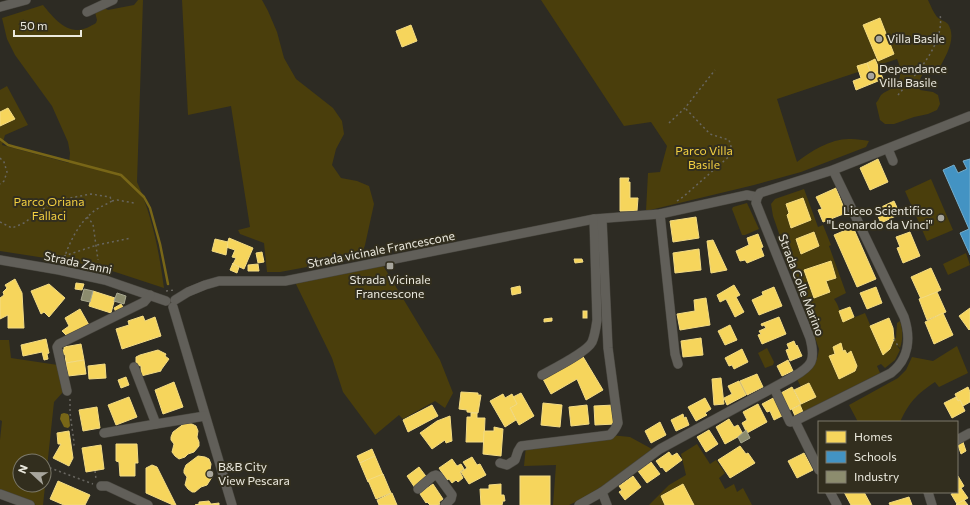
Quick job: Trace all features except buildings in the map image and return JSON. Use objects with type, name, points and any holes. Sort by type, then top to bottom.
[{"type":"street","points":[[5,4],[26,0]]},
{"type":"street","points":[[87,12],[113,0]]},
{"type":"street","points":[[757,197],[762,191],[833,170],[970,116]]},
{"type":"street","points":[[888,148],[893,161]]},
{"type":"street","points":[[774,388],[790,422],[795,421],[891,373],[904,359],[908,344],[908,333],[904,317],[833,170]]},
{"type":"street","name":"Strada vicinale Francescone","points":[[171,303],[188,292],[220,281],[285,281],[598,219],[660,214],[747,195],[757,197]]},
{"type":"street","name":"Strada Colle Marino","points":[[579,505],[602,492],[660,449],[774,388],[806,369],[811,362],[813,351],[810,338],[756,203],[757,197]]},
{"type":"street","points":[[660,214],[675,354],[678,364]]},
{"type":"street","points":[[542,375],[581,352],[591,343],[595,332],[597,320],[598,219]]},
{"type":"street","points":[[500,463],[508,465],[515,460],[518,451],[522,446],[610,435],[617,427],[618,423],[608,348],[598,219]]},
{"type":"street","name":"Strada Zanni","points":[[2,263],[59,270],[105,280],[171,303]]},
{"type":"street","points":[[69,393],[57,347],[59,344],[144,302],[150,295]]},
{"type":"street","points":[[171,303],[232,505]]},
{"type":"street","points":[[134,367],[156,424]]},
{"type":"street","points":[[104,433],[205,416]]},
{"type":"street","points":[[795,421],[818,468]]},
{"type":"street","points":[[958,439],[970,433]]},
{"type":"street","points":[[418,488],[433,476],[438,476],[452,495],[451,499],[445,505]]},
{"type":"street","points":[[101,486],[107,486],[148,505]]},
{"type":"street","points":[[602,492],[607,505]]},
{"type":"street","points":[[830,493],[836,505]]},
{"type":"street","points":[[928,493],[932,505]]},
{"type":"street","points":[[0,494],[30,505]]},
{"type":"path","points":[[898,95],[922,67],[936,41],[942,22],[940,14]]},
{"type":"path","points":[[669,122],[685,108],[715,70]]},
{"type":"path","points":[[670,212],[668,206],[683,197],[733,153],[730,140],[710,134],[685,108]]},
{"type":"path","points":[[0,158],[4,162],[7,172],[4,181],[0,184]]},
{"type":"path","points":[[0,222],[12,228],[24,223],[47,206],[59,200],[91,194],[110,197],[112,202]]},
{"type":"path","points":[[61,267],[64,256],[75,234],[87,217],[98,208],[117,200],[134,203]]},
{"type":"path","points":[[87,217],[92,224],[97,245],[98,260]]},
{"type":"path","points":[[64,256],[97,245],[131,238]]},
{"type":"path","points":[[69,393],[74,442],[74,445],[71,446]]},
{"type":"path","points":[[52,468],[101,486]]},
{"type":"green space","name":"Parco Oriana Fallaci","points":[[138,0],[143,0],[137,182],[147,208],[154,234],[164,288],[97,266],[0,251],[0,90],[7,86],[28,125],[5,135],[2,145],[69,163],[70,153],[68,142],[52,106],[15,55],[7,39],[2,18],[43,5],[54,18],[63,25],[73,30],[80,30],[96,23],[97,20],[95,12],[104,8],[108,10],[134,5]]},
{"type":"green space","points":[[182,0],[262,0],[277,32],[284,58],[296,79],[333,108],[342,121],[344,134],[336,149],[332,165],[341,178],[357,181],[369,186],[374,204],[361,257],[280,272],[267,272],[264,243],[240,234],[238,230],[250,227],[231,106],[188,115]]},
{"type":"green space","name":"Parco Villa Basile","points":[[541,0],[928,0],[937,17],[948,24],[951,41],[948,52],[940,67],[925,72],[921,77],[918,86],[920,90],[933,92],[938,95],[940,104],[937,110],[928,114],[894,124],[885,124],[880,120],[876,103],[883,93],[892,88],[898,82],[900,67],[897,59],[777,99],[797,162],[829,143],[844,139],[869,141],[866,147],[801,172],[646,211],[648,173],[660,172],[667,146],[651,122],[624,126]]},
{"type":"green space","points":[[931,179],[953,230],[927,241],[905,191]]},
{"type":"green space","points":[[804,189],[818,227],[823,225],[846,293],[834,299],[843,322],[865,313],[883,355],[890,349],[894,338],[896,338],[897,323],[900,321],[902,328],[902,341],[900,348],[896,344],[900,350],[895,360],[885,368],[881,364],[877,366],[880,373],[803,412],[800,405],[816,397],[809,383],[801,387],[797,379],[815,364],[819,349],[773,216],[771,204],[775,199]]},
{"type":"green space","points":[[747,203],[759,229],[742,235],[732,209],[733,207]]},
{"type":"green space","points":[[966,253],[970,265],[948,275],[943,264]]},
{"type":"green space","points":[[381,262],[440,360],[453,393],[445,408],[435,401],[403,419],[399,415],[375,435],[343,392],[332,358],[295,282]]},
{"type":"green space","points":[[0,340],[9,340],[11,358],[58,365],[63,392],[54,402],[49,453],[12,453],[12,493],[44,493],[43,505],[36,505],[0,492],[0,440],[2,421],[0,420]]},
{"type":"green space","points":[[957,346],[968,373],[939,387],[935,382],[918,395],[910,404],[901,421],[857,421],[849,405],[898,378],[906,370],[912,357],[933,361]]},
{"type":"green space","points":[[767,348],[774,362],[773,365],[765,368],[758,353]]},
{"type":"green space","points":[[610,435],[630,437],[652,449],[605,485],[569,505],[553,505],[556,465],[524,466],[526,446]]},
{"type":"green space","points":[[697,444],[710,464],[716,460],[725,473],[719,478],[725,489],[734,484],[737,492],[743,488],[752,505],[649,505],[669,485],[686,475],[681,454]]},
{"type":"shaded area","points":[[61,414],[68,414],[69,416],[70,426],[68,428],[64,427],[60,419]]},
{"type":"waterway","points":[[0,139],[8,145],[121,175],[144,197],[150,208],[160,244],[168,284]]},
{"type":"place","name":"Villa Basile","points":[[879,39]]},
{"type":"place","name":"Dependance Villa Basile","points":[[871,76]]},
{"type":"place","name":"Liceo Scientifico \"Leonardo da Vinci\"","points":[[941,218]]},
{"type":"place","name":"Strada Vicinale Francescone","points":[[390,266]]},
{"type":"place","name":"B&B City View Pescara","points":[[210,474]]}]
